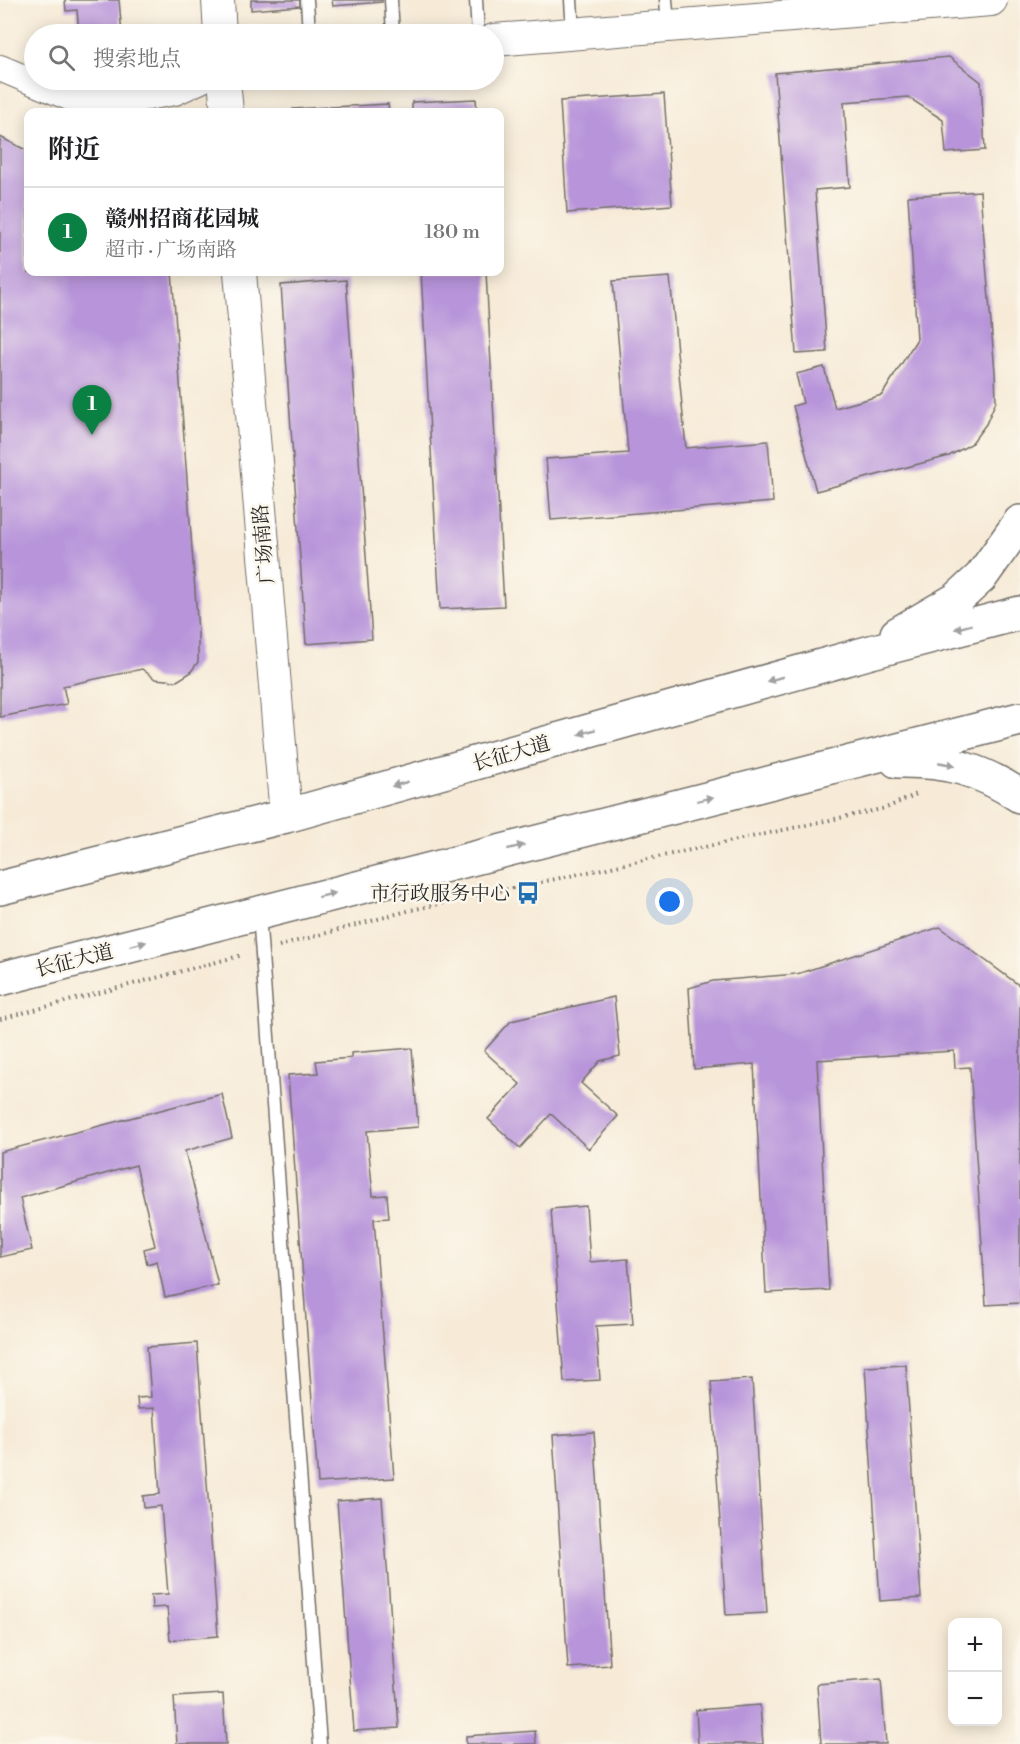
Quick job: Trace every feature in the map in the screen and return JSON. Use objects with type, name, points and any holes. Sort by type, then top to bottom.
[{"type":"main road","points":[[871,652],[957,599],[981,577],[1020,522]]},
{"type":"main road","name":"长征大道","points":[[0,888],[286,816],[871,652],[1020,613]]},
{"type":"main road","name":"长征大道","points":[[0,979],[1020,719]]},
{"type":"main road","points":[[847,762],[921,760],[948,763],[984,777],[1020,796]]},
{"type":"street","points":[[218,0],[219,24]]},
{"type":"street","points":[[504,39],[573,33],[667,13],[749,14],[828,7],[991,0]]},
{"type":"street","points":[[0,68],[24,78]]},
{"type":"street","points":[[52,90],[76,100],[142,98],[179,90]]},
{"type":"street","points":[[225,90],[227,108]]},
{"type":"street","name":"广场南路","points":[[240,276],[286,816]]},
{"type":"lane","points":[[307,0],[308,24]]},
{"type":"lane","points":[[391,0],[392,24]]},
{"type":"lane","points":[[476,0],[477,24]]},
{"type":"lane","points":[[570,0],[573,33]]},
{"type":"lane","points":[[259,913],[320,1744]]},
{"type":"path","points":[[0,1019],[411,910],[886,808],[927,789]]},
{"type":"building","points":[[65,0],[119,0],[121,24],[78,24],[77,10],[66,11]]},
{"type":"building","points":[[251,0],[300,0],[300,6],[251,10]]},
{"type":"building","points":[[332,0],[382,0],[382,2],[333,6]]},
{"type":"building","points":[[949,57],[981,82],[985,150],[946,153],[943,120],[908,97],[844,102],[850,187],[815,190],[827,352],[796,354],[775,73]]},
{"type":"building","points":[[664,94],[672,205],[567,213],[560,101]]},
{"type":"building","points":[[476,99],[477,108],[412,108],[412,102]]},
{"type":"building","points":[[388,104],[388,108],[312,108]]},
{"type":"building","points":[[0,137],[24,149],[24,276],[172,276],[198,632],[198,662],[190,673],[177,681],[155,679],[142,669],[63,686],[67,704],[0,717]]},
{"type":"building","points":[[980,191],[996,401],[986,424],[971,444],[949,456],[816,491],[793,406],[803,403],[796,374],[824,367],[835,408],[882,395],[917,339],[908,196]]},
{"type":"building","points":[[421,276],[486,276],[504,606],[440,609]]},
{"type":"building","points":[[670,277],[686,448],[768,441],[773,502],[551,520],[546,459],[628,453],[613,281]]},
{"type":"building","points":[[346,280],[372,639],[306,644],[281,285]]},
{"type":"building","points":[[940,927],[1020,986],[1020,1303],[986,1305],[970,1067],[955,1068],[954,1051],[817,1060],[829,1290],[766,1293],[754,1064],[694,1069],[689,988],[713,981],[797,974]]},
{"type":"building","points":[[614,997],[620,1056],[600,1061],[581,1083],[618,1116],[589,1149],[551,1114],[520,1148],[488,1119],[520,1084],[484,1051],[511,1021]]},
{"type":"building","points":[[412,1048],[418,1127],[367,1131],[373,1196],[387,1195],[389,1218],[374,1219],[394,1478],[318,1483],[288,1075],[318,1073],[316,1061],[351,1058],[351,1053]]},
{"type":"building","points":[[222,1094],[232,1138],[185,1151],[218,1285],[165,1297],[157,1261],[147,1264],[144,1249],[155,1246],[136,1165],[20,1198],[32,1250],[0,1257],[0,1152]]},
{"type":"building","points":[[586,1206],[590,1262],[628,1259],[633,1324],[596,1326],[600,1380],[564,1382],[551,1209]]},
{"type":"building","points":[[197,1343],[218,1636],[170,1640],[167,1607],[152,1608],[151,1595],[168,1594],[161,1506],[144,1508],[143,1496],[160,1494],[154,1408],[138,1409],[137,1398],[151,1397],[147,1347]]},
{"type":"building","points":[[906,1365],[921,1598],[880,1601],[865,1367]]},
{"type":"building","points":[[752,1379],[767,1613],[726,1615],[711,1382]]},
{"type":"building","points":[[594,1432],[610,1665],[568,1668],[553,1435]]},
{"type":"building","points":[[382,1498],[399,1728],[354,1731],[337,1501]]},
{"type":"building","points":[[881,1679],[886,1744],[821,1744],[817,1684]]},
{"type":"building","points":[[223,1694],[226,1744],[177,1744],[174,1697]]},
{"type":"building","points":[[760,1705],[763,1744],[698,1744],[696,1710]]},
{"type":"building","points":[[535,1731],[536,1744],[466,1744],[466,1736]]},
{"type":"place","name":"赣州招商花园城","points":[[92,435]]},
{"type":"place","name":"市行政服务中心","points":[[528,893]]}]
